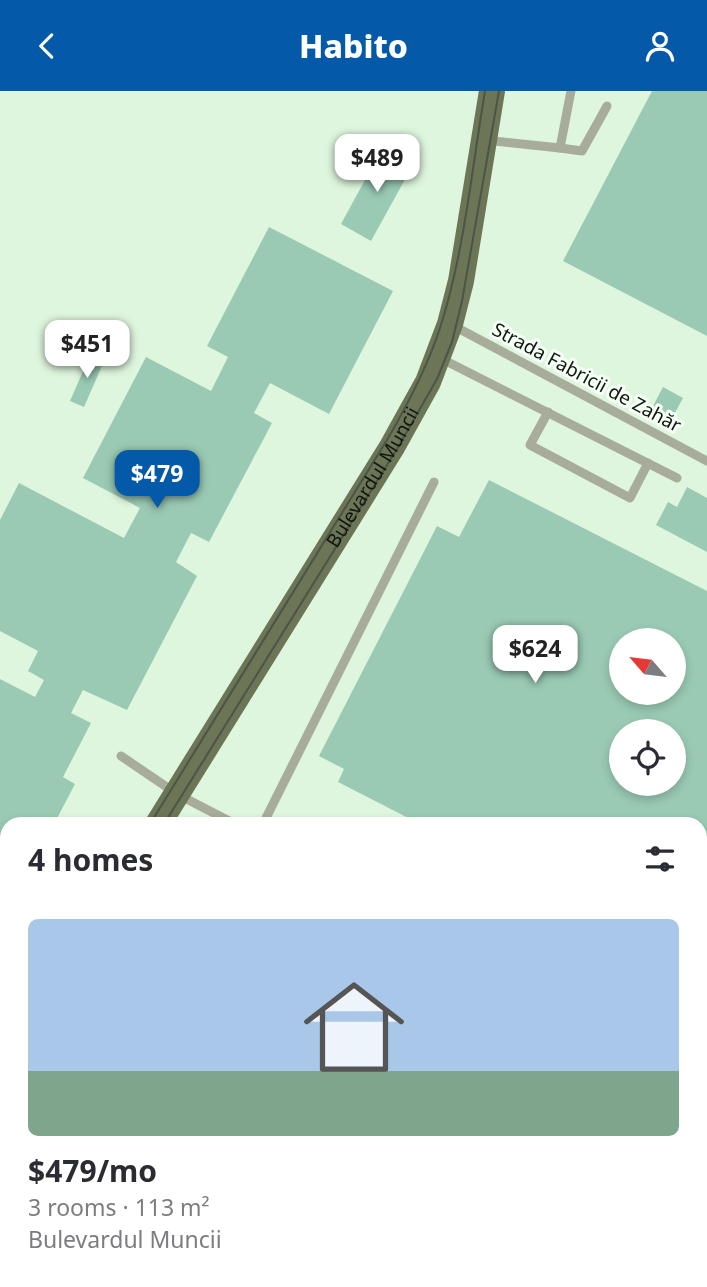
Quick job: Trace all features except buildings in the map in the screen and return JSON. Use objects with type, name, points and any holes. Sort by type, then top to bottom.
[{"type":"main road","name":"Bulevardul Muncii","points":[[162,817],[415,408],[450,324],[461,281],[492,91]]},
{"type":"lane","points":[[560,148],[571,91]]},
{"type":"lane","points":[[484,140],[582,151],[607,106]]},
{"type":"lane","name":"Strada Fabricii de Zahăr","points":[[450,324],[707,461]]},
{"type":"lane","points":[[438,357],[677,478]]},
{"type":"lane","points":[[548,412],[530,446],[630,498],[648,463]]},
{"type":"lane","points":[[266,817],[434,482]]},
{"type":"lane","points":[[121,757],[177,794],[221,817]]},
{"type":"tram line","points":[[154,817],[387,440],[423,372],[440,328],[455,271],[485,91]]},
{"type":"tram line","points":[[168,817],[397,449],[437,379],[452,342],[462,301],[499,91]]}]
